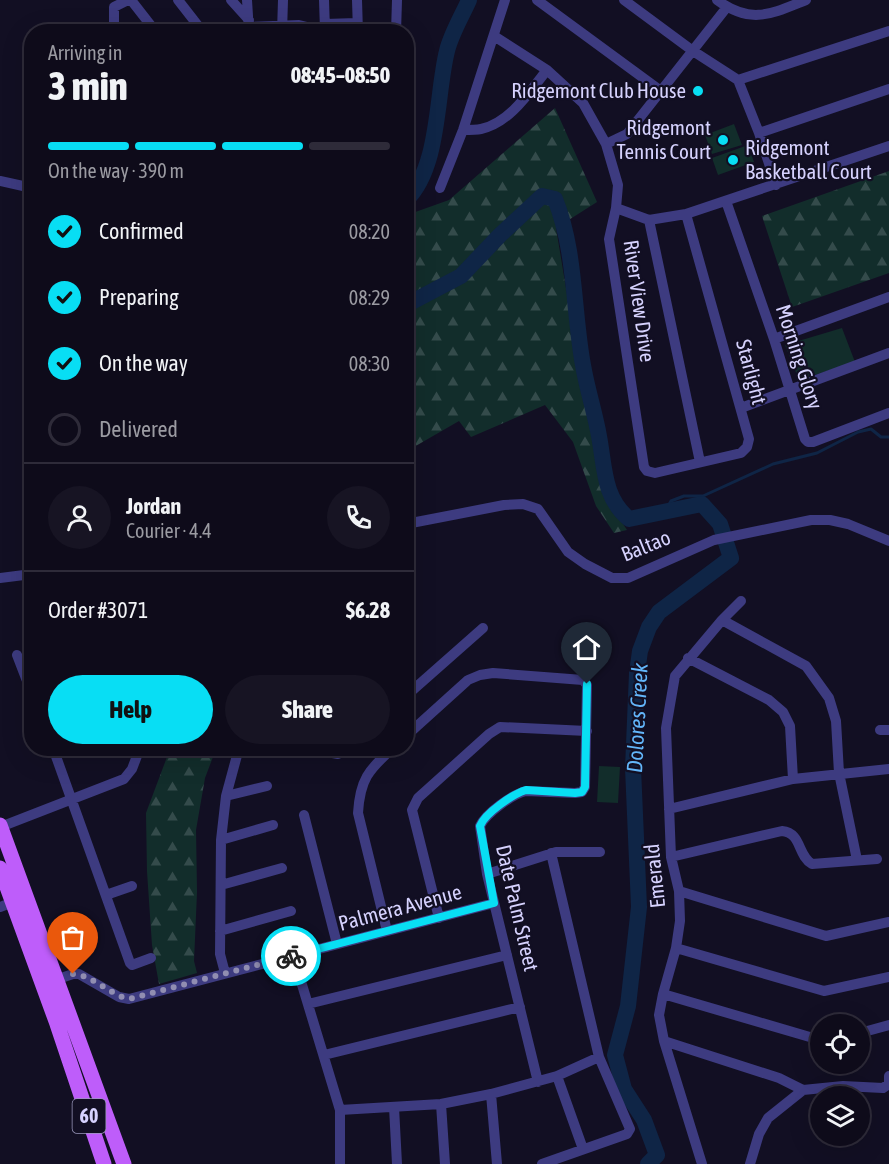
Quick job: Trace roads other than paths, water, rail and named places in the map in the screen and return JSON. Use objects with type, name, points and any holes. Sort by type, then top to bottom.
[{"type":"main road","name":"60","points":[[0,826],[50,982],[104,1164]]},
{"type":"main road","name":"60","points":[[0,868],[6,905],[50,982],[124,1164]]},
{"type":"street","points":[[114,24],[114,7],[129,0],[149,24]]},
{"type":"street","points":[[178,0],[197,24]]},
{"type":"street","points":[[231,0],[248,24]]},
{"type":"street","points":[[247,0],[249,24]]},
{"type":"street","points":[[282,24],[283,0]]},
{"type":"street","points":[[323,24],[324,0]]},
{"type":"street","points":[[357,0],[357,24]]},
{"type":"street","points":[[396,24],[397,0]]},
{"type":"street","points":[[440,188],[463,130],[505,0]]},
{"type":"street","points":[[537,0],[661,91]]},
{"type":"street","points":[[624,0],[693,51],[738,80],[776,185]]},
{"type":"street","points":[[717,0],[737,13],[758,15],[771,13],[806,0]]},
{"type":"street","points":[[606,144],[627,134],[727,7]]},
{"type":"street","points":[[738,80],[889,31]]},
{"type":"street","name":"River View Drive","points":[[495,36],[547,70],[583,103],[606,144],[618,185],[616,208],[609,239],[644,466],[647,471],[654,473]]},
{"type":"street","points":[[463,130],[483,129],[503,118],[521,102],[547,70]]},
{"type":"street","points":[[759,133],[889,89]]},
{"type":"street","points":[[616,208],[649,220],[686,214],[889,146]]},
{"type":"street","points":[[0,181],[24,186]]},
{"type":"street","name":"Morning Glory","points":[[726,201],[774,339],[805,439],[813,442],[889,413]]},
{"type":"street","name":"Starlight","points":[[654,473],[741,453],[747,447],[749,439],[686,214]]},
{"type":"street","points":[[649,220],[700,462]]},
{"type":"street","points":[[774,339],[889,297]]},
{"type":"street","points":[[741,408],[889,352]]},
{"type":"street","name":"Baltao","points":[[414,522],[504,505],[523,504],[538,508],[568,552],[612,578],[628,578],[714,540],[811,520],[830,520],[848,524],[889,541]]},
{"type":"street","points":[[0,578],[24,575]]},
{"type":"street","name":"Emerald","points":[[702,1164],[664,1041],[659,1016],[680,921],[679,891],[672,857],[666,728],[675,676],[688,658],[741,601]]},
{"type":"street","points":[[722,620],[806,666],[829,698],[836,722],[839,773],[857,861]]},
{"type":"street","points":[[414,689],[483,628]]},
{"type":"street","points":[[17,655],[24,674]]},
{"type":"street","points":[[688,658],[769,700],[783,712],[790,726],[794,779]]},
{"type":"street","name":"Date Palm Street","points":[[414,727],[468,680],[480,675],[493,673],[583,680],[587,684],[589,691],[585,787],[582,792],[526,790],[519,792],[482,820],[480,826],[487,874],[538,1082]]},
{"type":"street","points":[[439,918],[412,810],[418,798],[489,734],[500,727],[587,732]]},
{"type":"street","points":[[55,756],[130,963],[132,965],[151,958]]},
{"type":"street","points":[[0,826],[129,776],[137,756]]},
{"type":"street","points":[[225,973],[220,954],[221,840],[226,796],[237,756]]},
{"type":"street","points":[[385,756],[364,778],[359,795],[358,813],[387,931]]},
{"type":"street","points":[[669,809],[794,779],[889,769]]},
{"type":"street","points":[[226,796],[267,786]]},
{"type":"street","points":[[304,815],[337,944]]},
{"type":"street","points":[[221,840],[273,825]]},
{"type":"street","points":[[672,857],[789,831],[794,835],[809,862],[815,864],[877,859]]},
{"type":"street","points":[[487,874],[551,853],[600,852]]},
{"type":"street","points":[[542,1164],[627,1134],[630,1130],[599,1057],[551,853]]},
{"type":"street","points":[[221,885],[282,868]]},
{"type":"street","points":[[106,895],[132,886]]},
{"type":"street","points":[[679,891],[826,936],[889,922]]},
{"type":"street","name":"Palmera Avenue","points":[[50,982],[79,974],[119,997],[129,999],[494,903]]},
{"type":"street","points":[[220,931],[291,911]]},
{"type":"street","points":[[675,948],[824,991],[889,977]]},
{"type":"street","points":[[293,955],[340,1110],[340,1164]]},
{"type":"street","points":[[308,1004],[507,956]]},
{"type":"street","points":[[663,994],[810,1037]]},
{"type":"street","points":[[324,1055],[520,1007]]},
{"type":"street","points":[[870,1030],[889,1025]]},
{"type":"street","points":[[664,1041],[778,1078],[803,1090],[843,1086],[883,1088],[889,1084],[889,1076]]},
{"type":"street","points":[[340,1110],[441,1104],[491,1094],[557,1076],[599,1057]]},
{"type":"street","points":[[557,1076],[583,1149]]},
{"type":"street","points":[[750,1164],[759,1134],[768,1118],[803,1090]]},
{"type":"street","points":[[491,1094],[497,1164]]},
{"type":"street","points":[[441,1104],[445,1164]]},
{"type":"street","points":[[394,1107],[397,1164]]},
{"type":"waterway","name":"Dolores Creek","points":[[414,190],[425,169],[431,150],[447,51],[469,0]]},
{"type":"waterway","name":"Dolores Creek","points":[[414,301],[461,276],[542,196],[555,199],[567,239],[585,374],[606,481],[614,501],[629,519],[702,504],[720,524],[731,558],[659,612],[649,627],[640,651],[633,768],[639,907],[628,1006],[615,1055],[624,1089],[644,1120],[657,1155],[648,1164]]},
{"type":"waterway","points":[[665,512],[671,501],[684,496],[703,496],[773,464],[817,453],[858,432],[871,429],[881,437],[889,437]]},
{"type":"place","name":"Ridgemont Club House","points":[[698,91]]},
{"type":"place","name":"Ridgemont Tennis Court","points":[[723,140]]},
{"type":"place","name":"Ridgemont Basketball Court","points":[[733,160]]}]
